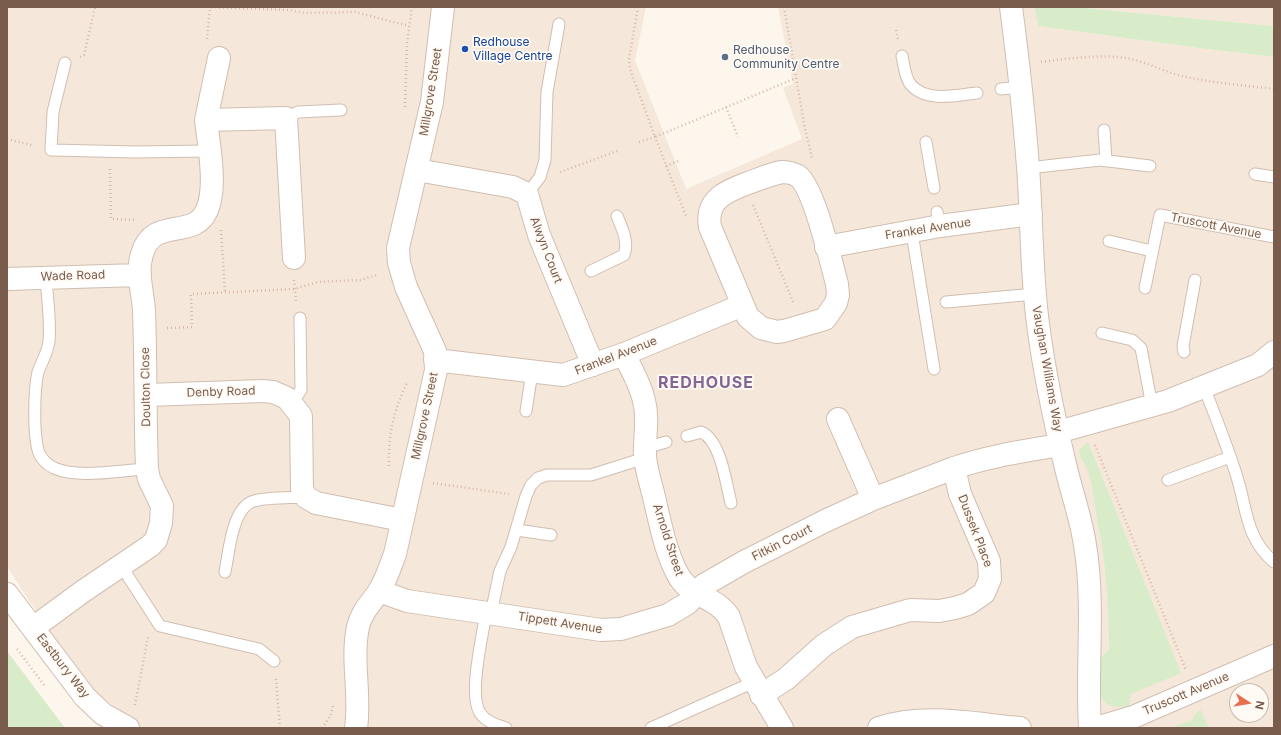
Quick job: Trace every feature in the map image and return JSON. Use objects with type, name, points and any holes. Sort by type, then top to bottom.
[{"type":"street","name":"Millgrove Street","points":[[356,728],[358,707],[356,650],[358,627],[365,609],[388,574],[395,554],[436,370],[432,344],[406,287],[399,263],[398,248],[402,225],[417,170],[432,102],[443,7]]},
{"type":"street","name":"Vaughan Williams Way","points":[[1011,7],[1018,64],[1011,88],[1028,168],[1034,294],[1044,363],[1059,438],[1080,516],[1089,577],[1090,632],[1088,688],[1090,728]]},
{"type":"street","points":[[152,236],[164,230],[190,226],[203,218],[209,203],[211,191],[206,120],[219,58]]},
{"type":"street","points":[[206,120],[286,118],[294,258]]},
{"type":"street","points":[[417,170],[513,187],[533,185]]},
{"type":"street","points":[[781,172],[791,173],[802,180],[811,197],[837,284],[838,295],[836,303],[826,319],[777,332],[761,328],[748,317],[710,227],[709,218],[714,204],[720,196],[745,185],[781,172]]},
{"type":"street","name":"Alwyn Court","points":[[533,185],[539,235],[565,282],[593,365]]},
{"type":"street","name":"Frankel Avenue","points":[[826,246],[912,232],[938,219],[1031,214]]},
{"type":"street","name":"Doulton Close","points":[[33,628],[150,546],[159,531],[162,506],[149,479],[147,469],[147,395],[140,275],[142,253],[152,236]]},
{"type":"street","name":"Wade Road","points":[[7,279],[140,275]]},
{"type":"street","name":"Frankel Avenue","points":[[435,360],[563,375],[624,354],[743,305]]},
{"type":"street","points":[[954,468],[1059,438],[1087,424],[1152,406],[1258,365],[1274,352]]},
{"type":"street","name":"Arnold Street","points":[[624,354],[644,400],[647,413],[645,453],[662,528],[676,572],[686,587],[717,603],[729,617],[741,654],[758,689],[782,728]]},
{"type":"street","name":"Denby Road","points":[[147,395],[263,391],[282,395],[292,403]]},
{"type":"street","points":[[292,403],[301,416],[302,489],[306,497],[316,503],[402,520]]},
{"type":"street","points":[[838,419],[873,499]]},
{"type":"street","name":"Fitkin Court","points":[[696,593],[704,585],[744,562],[825,521],[873,499],[954,468]]},
{"type":"street","name":"Dussek Place","points":[[758,689],[786,679],[824,645],[852,627],[910,610],[939,611],[951,609],[968,604],[984,592],[990,579],[988,561],[960,494],[954,468]]},
{"type":"street","name":"Tippett Avenue","points":[[378,591],[406,601],[601,630],[613,630],[668,616],[688,603],[696,593]]},
{"type":"street","name":"Eastbury Way","points":[[7,594],[85,697],[103,714],[130,720]]},
{"type":"street","name":"Truscott Avenue","points":[[1096,728],[1133,717],[1274,656]]},
{"type":"street","points":[[878,728],[958,721],[1020,728]]},
{"type":"lane","points":[[533,185],[545,160],[547,92],[559,24]]},
{"type":"lane","points":[[902,56],[905,73],[910,85],[919,92],[936,96],[977,93]]},
{"type":"lane","points":[[65,63],[53,112],[50,150],[109,150],[136,152],[209,151]]},
{"type":"lane","points":[[286,118],[298,112],[341,110]]},
{"type":"lane","points":[[1104,130],[1106,160]]},
{"type":"lane","points":[[926,142],[934,188]]},
{"type":"lane","points":[[1028,168],[1106,160],[1150,166]]},
{"type":"lane","points":[[1254,174],[1274,177]]},
{"type":"lane","name":"Truscott Avenue","points":[[1145,288],[1160,214],[1274,237]]},
{"type":"lane","points":[[591,271],[624,255],[626,240],[617,216]]},
{"type":"lane","points":[[912,232],[934,369]]},
{"type":"lane","points":[[1109,241],[1152,251]]},
{"type":"lane","points":[[46,277],[49,341],[46,355],[39,371],[35,390],[36,439],[39,454],[44,461],[53,467],[66,472],[81,473],[147,469]]},
{"type":"lane","points":[[1184,352],[1183,346],[1196,280]]},
{"type":"lane","points":[[946,302],[1034,294]]},
{"type":"lane","points":[[292,403],[301,390],[300,318]]},
{"type":"lane","points":[[1102,333],[1132,340],[1140,348],[1152,406]]},
{"type":"lane","points":[[526,411],[532,372]]},
{"type":"lane","points":[[1198,387],[1230,457],[1236,475],[1242,503],[1258,546],[1274,562]]},
{"type":"lane","points":[[687,436],[701,432],[708,436],[714,444],[722,465],[731,503]]},
{"type":"lane","points":[[506,728],[488,724],[479,712],[476,702],[475,684],[489,613],[500,571],[517,530],[526,496],[531,485],[538,478],[547,475],[591,475],[645,453],[666,442]]},
{"type":"lane","points":[[1168,480],[1230,457]]},
{"type":"lane","points":[[225,572],[235,526],[239,513],[243,507],[254,501],[306,497]]},
{"type":"lane","points":[[517,530],[551,535]]},
{"type":"lane","points":[[122,566],[160,626],[259,649],[274,661]]},
{"type":"lane","points":[[651,728],[758,689]]},
{"type":"path","points":[[65,63],[84,55],[95,7]]},
{"type":"path","points":[[207,7],[289,10],[300,12],[355,12],[409,26]]},
{"type":"path","points":[[210,7],[206,46],[219,58]]},
{"type":"path","points":[[299,7],[300,12]]},
{"type":"path","points":[[405,109],[409,26],[412,7]]},
{"type":"path","points":[[638,7],[629,59],[630,69],[655,137],[796,78]]},
{"type":"path","points":[[784,7],[807,139],[812,158],[802,180]]},
{"type":"path","points":[[1018,64],[1078,58],[1118,57],[1196,79],[1274,90]]},
{"type":"path","points":[[726,107],[738,137]]},
{"type":"path","points":[[7,139],[50,150]]},
{"type":"path","points":[[109,150],[111,219],[137,219],[152,236]]},
{"type":"path","points":[[533,185],[569,169],[620,150]]},
{"type":"path","points":[[666,166],[681,160]]},
{"type":"path","points":[[745,185],[803,326]]},
{"type":"path","points":[[203,218],[222,231],[225,292]]},
{"type":"path","points":[[294,258],[294,289],[300,318]]},
{"type":"path","points":[[377,269],[379,280]]},
{"type":"path","points":[[144,329],[192,327],[191,294],[294,289],[318,282],[360,280],[377,275]]},
{"type":"path","points":[[390,468],[390,438],[393,418],[397,402],[410,376]]},
{"type":"path","points":[[1087,424],[1195,689]]},
{"type":"path","points":[[441,484],[488,490]]},
{"type":"path","points":[[130,720],[152,615]]},
{"type":"path","points":[[274,661],[280,728]]},
{"type":"path","points":[[322,728],[331,715],[333,703]]},
{"type":"shaded area","points":[[7,7],[646,7],[635,60],[686,189],[802,139],[783,88],[793,84],[778,7],[1034,7],[1038,26],[1274,57],[1274,728],[119,728],[124,713],[93,689],[53,637],[7,567]]},
{"type":"shaded area","points":[[1074,7],[1274,7],[1274,26],[1242,23]]},
{"type":"green space","points":[[1034,7],[1074,7],[1274,26],[1274,57],[1038,26]]},
{"type":"green space","points":[[1088,442],[1181,673],[1131,694],[1129,706],[1120,707],[1108,704],[1101,696],[1100,690],[1100,662],[1105,653],[1109,650],[1108,617],[1103,551],[1092,487],[1087,469],[1079,453],[1079,450]]},
{"type":"green space","points":[[7,651],[65,728],[7,728]]},
{"type":"green space","points":[[1201,710],[1209,728],[1171,728],[1192,720],[1197,712]]},
{"type":"place","name":"Redhouse Village Centre","points":[[465,49]]},
{"type":"place","name":"Redhouse Community Centre","points":[[725,57]]},
{"type":"district","name":"REDHOUSE","points":[[706,383]]}]
